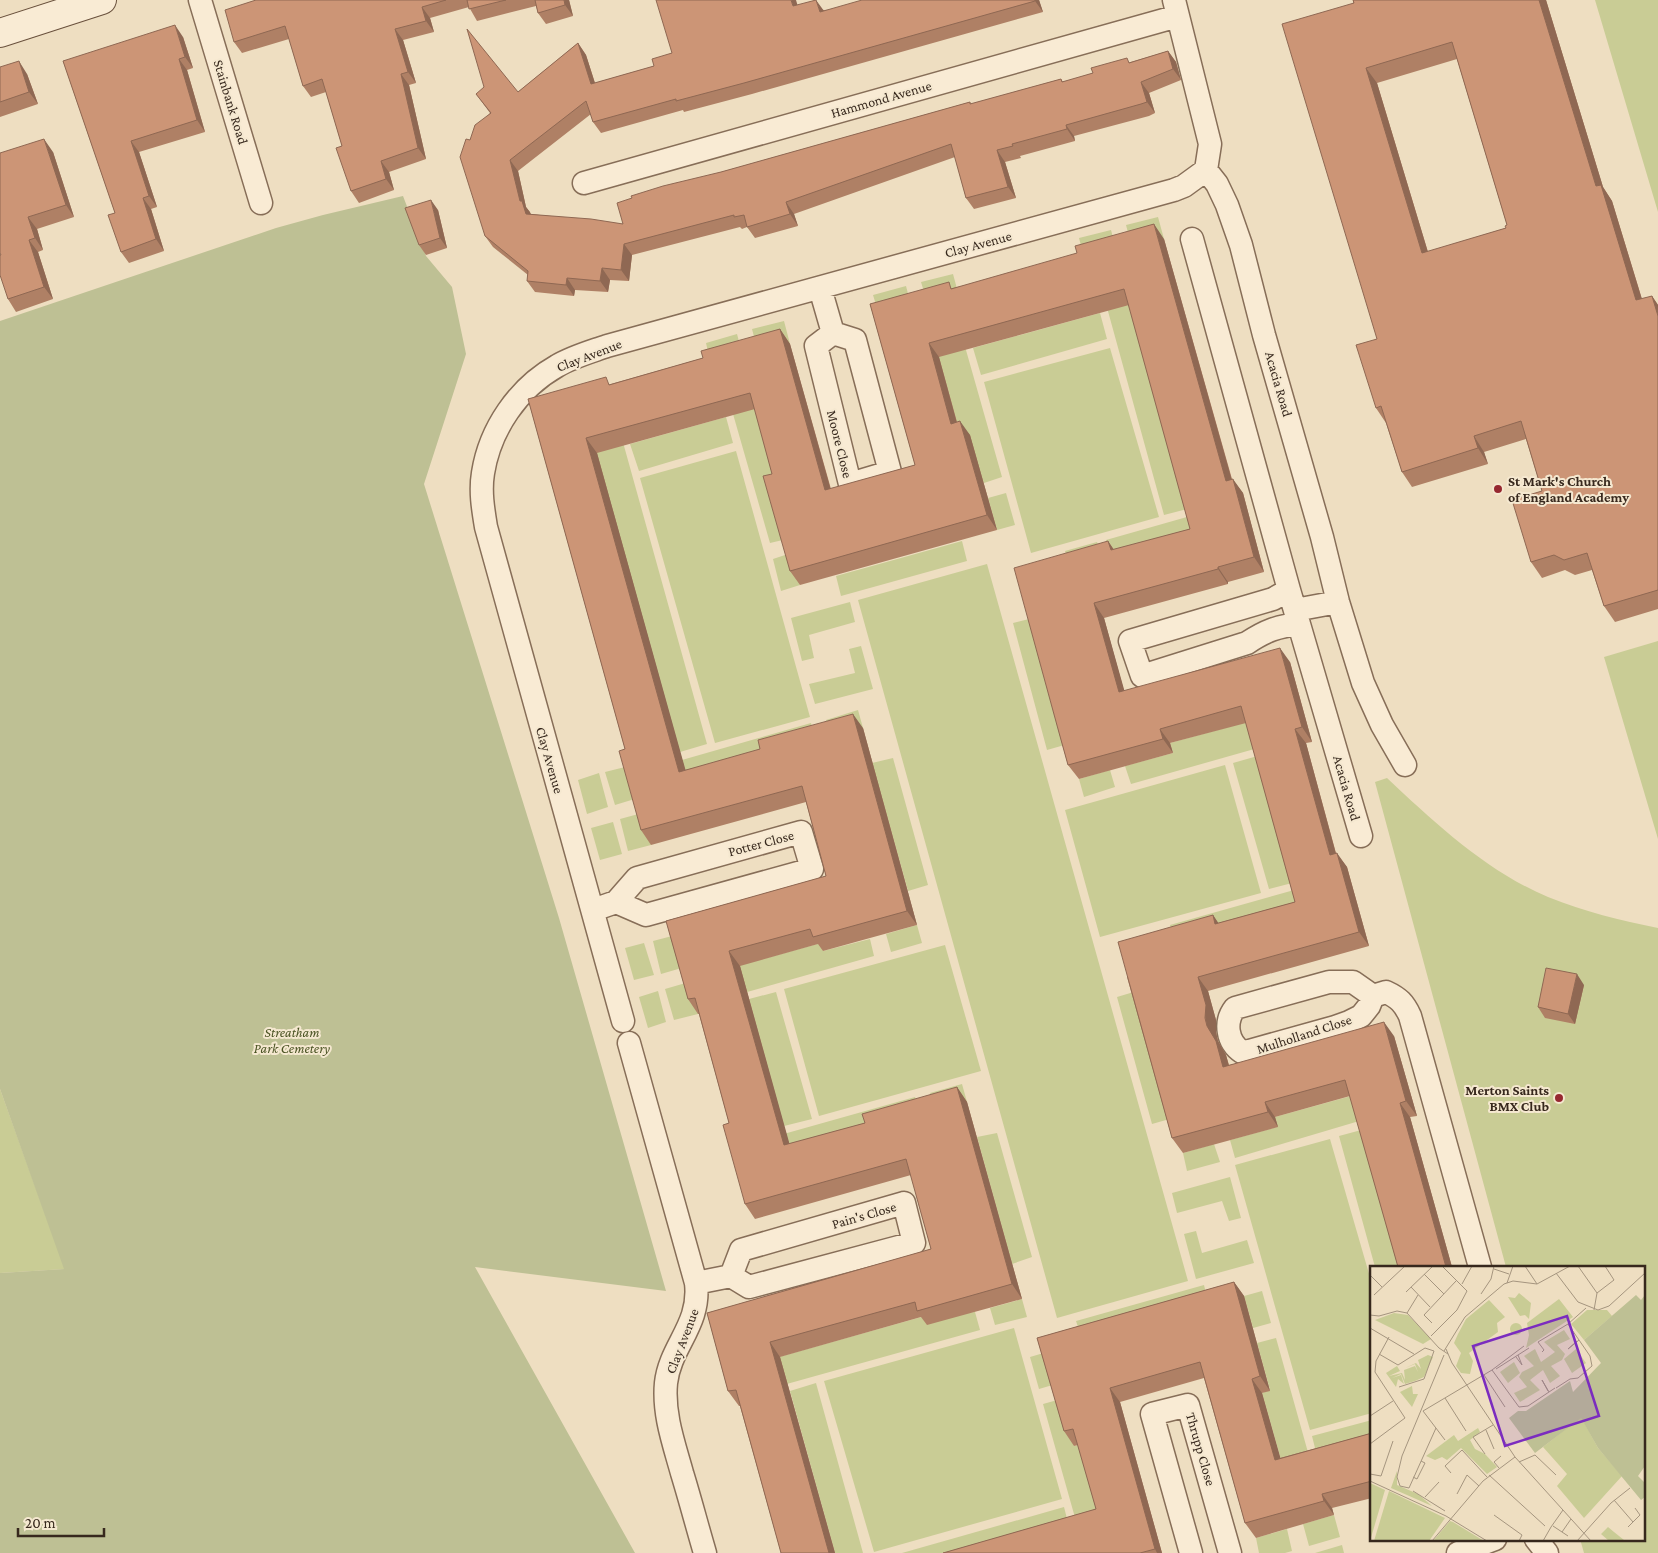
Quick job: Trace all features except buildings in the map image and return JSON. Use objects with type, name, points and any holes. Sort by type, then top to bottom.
[{"type":"street","points":[[0,32],[102,0]]},
{"type":"street","name":"Stainbank Road","points":[[200,0],[261,203]]},
{"type":"street","points":[[1176,8],[1210,144],[1206,170]]},
{"type":"street","name":"Hammond Avenue","points":[[584,183],[1176,8]]},
{"type":"street","name":"Clay Avenue","points":[[623,1021],[486,527],[482,503],[483,473],[501,422],[516,399],[535,380],[557,365],[607,346],[1174,190],[1184,186],[1206,170]]},
{"type":"street","name":"Acacia Road","points":[[1206,170],[1217,184],[1227,205],[1241,245],[1264,335],[1322,537],[1338,602],[1363,683],[1382,725],[1405,765]]},
{"type":"street","name":"Acacia Road","points":[[1192,239],[1294,608],[1361,836]]},
{"type":"street","points":[[820,288],[833,333]]},
{"type":"street","name":"Moore Close","points":[[833,333],[854,340],[890,472],[850,484],[816,346],[833,333]]},
{"type":"street","points":[[1294,608],[1282,626],[1261,634],[1247,643],[1142,676],[1130,641],[1273,599],[1294,608],[1338,602]]},
{"type":"street","name":"Potter Close","points":[[801,832],[812,869],[646,915],[616,902],[637,878],[801,832]]},
{"type":"street","points":[[593,910],[616,902]]},
{"type":"street","name":"Mulholland Close","points":[[1329,982],[1353,982],[1373,996],[1369,1006],[1361,1016],[1349,1022],[1259,1049],[1242,1052],[1233,1044],[1230,1036],[1229,1015],[1235,1008],[1329,982]]},
{"type":"street","points":[[1373,996],[1386,992],[1397,997],[1404,1004],[1410,1016],[1480,1266]]},
{"type":"street","name":"Clay Avenue","points":[[629,1044],[698,1294],[693,1320],[670,1366],[666,1383],[666,1405],[670,1428],[705,1553]]},
{"type":"street","name":"Pain's Close","points":[[904,1203],[914,1242],[749,1287],[730,1276],[741,1250],[904,1203]]},
{"type":"street","points":[[696,1283],[730,1276]]},
{"type":"street","name":"Thrupp Close","points":[[1191,1553],[1152,1414],[1188,1405],[1230,1553]]},
{"type":"street","points":[[1458,1553],[1492,1540]]},
{"type":"street","points":[[1537,1540],[1547,1553]]},
{"type":"green space","points":[[1595,0],[1658,0],[1658,212]]},
{"type":"green space","name":"Streatham Park Cemetery","points":[[403,196],[426,256],[452,287],[466,354],[424,484],[559,918],[666,1291],[475,1267],[635,1553],[0,1553],[0,1273],[64,1269],[0,1089],[0,321],[276,228]]},
{"type":"green space","points":[[1158,217],[1164,239],[1132,248],[1126,225]]},
{"type":"green space","points":[[1111,230],[1117,252],[1085,261],[1079,238]]},
{"type":"green space","points":[[953,274],[959,296],[928,305],[921,282]]},
{"type":"green space","points":[[906,286],[912,309],[880,318],[873,295]]},
{"type":"green space","points":[[1130,286],[1191,508],[1164,515],[1103,293]]},
{"type":"green space","points":[[1100,313],[1107,339],[981,375],[973,348]]},
{"type":"green space","points":[[784,321],[790,344],[758,352],[752,329]]},
{"type":"green space","points":[[737,334],[743,356],[711,365],[706,343]]},
{"type":"green space","points":[[962,336],[1002,477],[984,483],[961,438],[935,343]]},
{"type":"green space","points":[[1110,348],[1159,517],[1031,553],[984,382]]},
{"type":"green space","points":[[756,394],[787,539],[770,543],[729,400]]},
{"type":"green space","points":[[726,417],[733,443],[639,471],[630,444]]},
{"type":"green space","points":[[619,428],[707,744],[680,752],[592,437]]},
{"type":"green space","points":[[736,451],[810,717],[715,743],[640,478]]},
{"type":"green space","points":[[1006,493],[1015,525],[997,530],[988,498]]},
{"type":"green space","points":[[1208,511],[1215,539],[1071,569],[1065,551],[1097,542],[1099,547],[1107,544],[1106,540]]},
{"type":"green space","points":[[962,541],[967,561],[841,596],[836,576]]},
{"type":"green space","points":[[791,553],[800,585],[781,591],[773,559]]},
{"type":"green space","points":[[987,564],[1188,1281],[1057,1318],[858,600]]},
{"type":"green space","points":[[850,602],[855,622],[809,635],[814,658],[802,661],[791,618]]},
{"type":"green space","points":[[1033,618],[1068,744],[1047,750],[1013,623]]},
{"type":"green space","points":[[1658,641],[1658,839],[1604,657]]},
{"type":"green space","points":[[861,646],[873,689],[815,704],[809,684],[855,673],[849,649]]},
{"type":"green space","points":[[858,710],[863,728],[831,737],[826,720]]},
{"type":"green space","points":[[1265,717],[1272,744],[1131,784],[1125,766],[1173,753],[1170,743]]},
{"type":"green space","points":[[811,723],[816,742],[676,790],[668,764]]},
{"type":"green space","points":[[1261,755],[1296,882],[1269,889],[1233,763]]},
{"type":"green space","points":[[893,758],[928,885],[908,891],[872,763]]},
{"type":"green space","points":[[1225,765],[1261,893],[1100,937],[1065,810]]},
{"type":"green space","points":[[629,766],[638,798],[615,805],[605,772]]},
{"type":"green space","points":[[1110,770],[1115,787],[1084,797],[1079,779]]},
{"type":"green space","points":[[599,773],[608,807],[587,814],[578,780]]},
{"type":"green space","name":"Merton Saints BMX Club","points":[[1387,778],[1462,845],[1503,874],[1525,886],[1575,907],[1616,919],[1658,928],[1658,1553],[1584,1553],[1580,1540],[1646,1540],[1646,1266],[1506,1266],[1375,782]]},
{"type":"green space","points":[[642,813],[651,845],[628,851],[620,819]]},
{"type":"green space","points":[[613,822],[622,854],[600,860],[591,828]]},
{"type":"green space","points":[[1312,885],[1320,912],[1175,943],[1170,925]]},
{"type":"green space","points":[[917,925],[922,943],[891,952],[886,934]]},
{"type":"green space","points":[[676,935],[685,967],[661,974],[653,941]]},
{"type":"green space","points":[[870,939],[874,956],[733,996],[726,969],[821,943],[823,951]]},
{"type":"green space","points":[[644,943],[654,975],[634,980],[625,948]]},
{"type":"green space","points":[[945,945],[981,1071],[819,1116],[784,989]]},
{"type":"green space","points":[[689,982],[698,1014],[674,1020],[665,989]]},
{"type":"green space","points":[[658,991],[666,1022],[648,1028],[639,997]]},
{"type":"green space","points":[[1137,991],[1173,1118],[1152,1124],[1117,997]]},
{"type":"green space","points":[[776,992],[812,1119],[784,1126],[749,999]]},
{"type":"green space","points":[[962,1084],[967,1102],[936,1111],[930,1093]]},
{"type":"green space","points":[[0,1089],[65,1269],[0,1273]]},
{"type":"green space","points":[[1369,1091],[1376,1116],[1235,1158],[1230,1140],[1277,1127],[1275,1117]]},
{"type":"green space","points":[[915,1097],[920,1115],[780,1164],[773,1137]]},
{"type":"green space","points":[[1365,1129],[1403,1266],[1375,1266],[1339,1136]]},
{"type":"green space","points":[[997,1133],[1032,1257],[1012,1264],[977,1137]]},
{"type":"green space","points":[[1330,1139],[1370,1277],[1370,1414],[1310,1430],[1235,1165]]},
{"type":"green space","points":[[1214,1144],[1220,1162],[1187,1171],[1183,1153]]},
{"type":"green space","points":[[1230,1177],[1241,1218],[1229,1221],[1222,1201],[1177,1213],[1172,1193]]},
{"type":"green space","points":[[1196,1231],[1202,1253],[1247,1240],[1254,1263],[1196,1279],[1184,1234]]},
{"type":"green space","points":[[1204,1285],[1209,1306],[1083,1342],[1076,1321]]},
{"type":"green space","points":[[1262,1291],[1271,1323],[1253,1328],[1244,1296]]},
{"type":"green space","points":[[1022,1299],[1027,1317],[995,1325],[990,1308]]},
{"type":"green space","points":[[975,1312],[980,1330],[776,1387],[768,1360],[925,1316]]},
{"type":"green space","points":[[1014,1328],[1062,1499],[874,1552],[824,1381]]},
{"type":"green space","points":[[1276,1338],[1316,1481],[1289,1488],[1262,1393],[1270,1390],[1257,1343]]},
{"type":"green space","points":[[1047,1352],[1056,1384],[1039,1389],[1030,1357]]},
{"type":"green space","points":[[816,1383],[863,1553],[835,1553],[790,1391]]},
{"type":"green space","points":[[1061,1399],[1074,1446],[1084,1443],[1110,1538],[1083,1546],[1043,1404]]},
{"type":"green space","points":[[1370,1421],[1370,1451],[1319,1464],[1312,1436]]},
{"type":"green space","points":[[1064,1507],[1071,1534],[1005,1553],[902,1553]]},
{"type":"green space","points":[[1334,1515],[1340,1537],[1309,1546],[1303,1524]]},
{"type":"green space","points":[[1287,1529],[1292,1551],[1285,1553],[1259,1553],[1256,1538]]},
{"type":"green space","points":[[1342,1545],[1344,1553],[1315,1553]]},
{"type":"place","name":"St Mark's Church of England Academy","points":[[1498,489]]},
{"type":"place","name":"Merton Saints BMX Club","points":[[1559,1098]]}]
